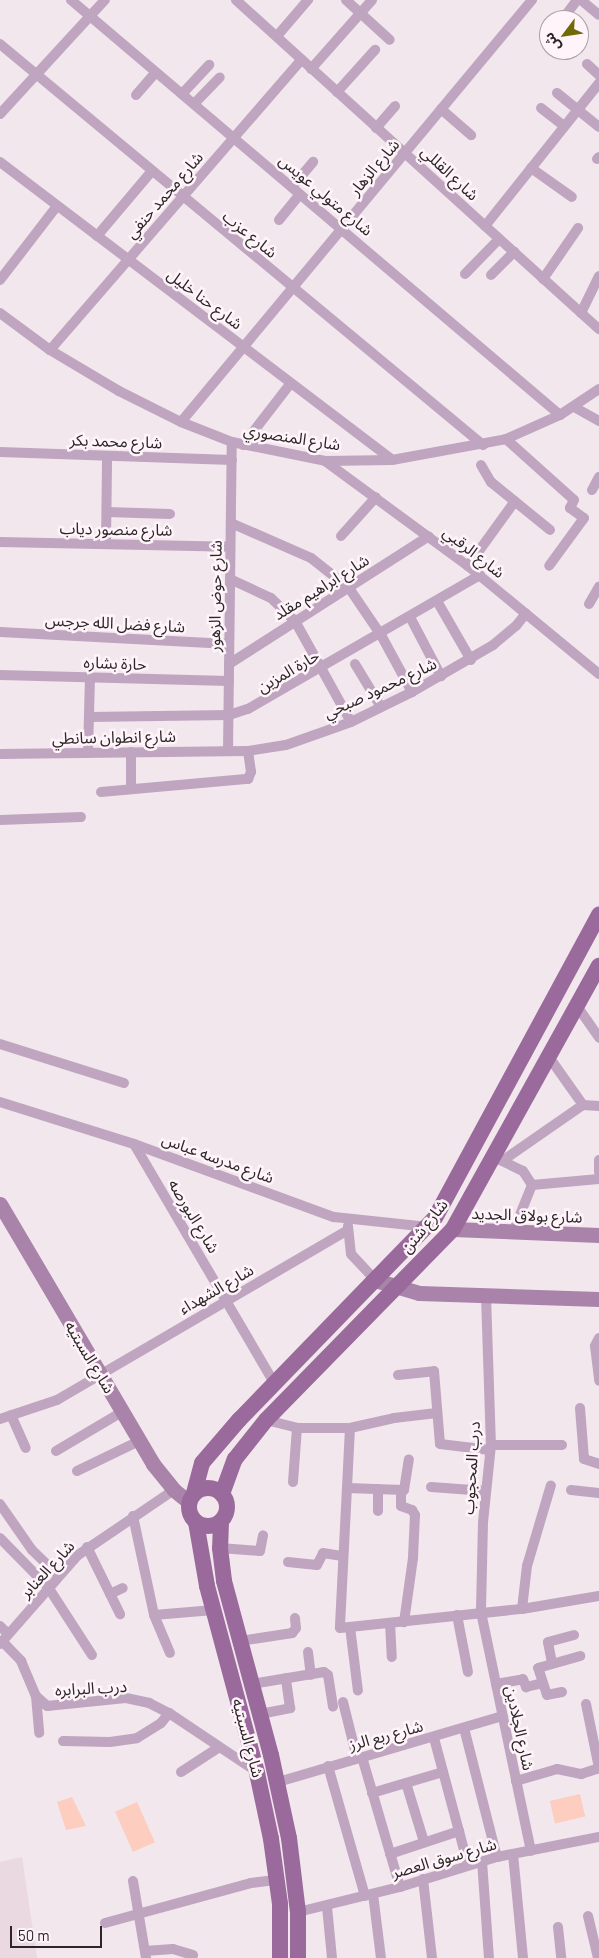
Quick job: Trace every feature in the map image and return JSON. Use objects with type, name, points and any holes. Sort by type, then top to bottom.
[{"type":"main road","name":"شارع شنن","points":[[192,1498],[202,1463],[274,1381],[428,1226],[447,1199],[599,915]]},
{"type":"main road","name":"شارع شنن","points":[[222,1494],[235,1459],[266,1420],[453,1229],[498,1159],[536,1079],[599,966]]},
{"type":"main road","points":[[518,1069],[536,1079]]},
{"type":"main road","points":[[208,1488],[222,1494],[228,1508],[221,1522],[211,1526],[196,1522],[190,1513],[192,1498],[208,1488]]},
{"type":"main road","name":"شارع السبتيه","points":[[196,1522],[214,1610],[257,1773],[277,1880],[280,1958]]},
{"type":"main road","name":"شارع السبتيه","points":[[221,1522],[220,1548],[224,1581],[278,1782],[294,1865],[298,1912],[298,1958]]},
{"type":"street","name":"شارع متولي عويس","points":[[71,0],[342,228],[560,415]]},
{"type":"street","points":[[0,114],[104,0]]},
{"type":"street","name":"شارع القللي","points":[[236,0],[599,329]]},
{"type":"street","points":[[277,36],[308,0]]},
{"type":"street","points":[[346,0],[390,40]]},
{"type":"street","points":[[311,69],[372,0]]},
{"type":"street","name":"شارع الزهار","points":[[181,422],[532,0]]},
{"type":"street","points":[[581,0],[599,15]]},
{"type":"street","name":"شارع عزب","points":[[0,44],[183,198],[483,445]]},
{"type":"street","points":[[337,92],[375,50]]},
{"type":"street","name":"شارع محمد حنفي","points":[[50,350],[301,60]]},
{"type":"street","points":[[587,64],[599,74]]},
{"type":"street","points":[[182,94],[209,65]]},
{"type":"street","points":[[136,95],[156,72]]},
{"type":"street","points":[[194,104],[220,77]]},
{"type":"street","points":[[485,226],[599,82]]},
{"type":"street","points":[[556,94],[599,127]]},
{"type":"street","points":[[376,128],[395,106]]},
{"type":"street","points":[[541,108],[564,126]]},
{"type":"street","points":[[441,109],[471,135]]},
{"type":"street","name":"شارع حنا خليل","points":[[0,162],[392,460]]},
{"type":"street","points":[[292,187],[313,162]]},
{"type":"street","points":[[531,168],[572,197]]},
{"type":"street","points":[[97,236],[152,172]]},
{"type":"street","points":[[279,220],[300,194]]},
{"type":"street","points":[[0,280],[58,206]]},
{"type":"street","points":[[543,279],[578,228]]},
{"type":"street","points":[[465,274],[499,239]]},
{"type":"street","points":[[491,275],[514,252]]},
{"type":"street","points":[[581,313],[599,276]]},
{"type":"street","name":"شارع المنصوري","points":[[0,313],[50,350],[119,391],[181,422],[243,445],[325,461],[392,460],[483,445],[506,439],[560,415],[599,389]]},
{"type":"street","points":[[243,445],[291,383]]},
{"type":"street","points":[[574,407],[599,421]]},
{"type":"street","points":[[506,439],[574,500],[570,508],[584,518],[549,566]]},
{"type":"street","name":"شارع حوض الزهور","points":[[228,751],[232,442]]},
{"type":"street","name":"شارع محمد بكر","points":[[0,452],[232,460]]},
{"type":"street","points":[[106,544],[107,456]]},
{"type":"street","name":"شارع الرقبي","points":[[325,461],[468,566],[599,674]]},
{"type":"street","points":[[481,466],[491,482],[550,530]]},
{"type":"street","points":[[592,490],[599,477]]},
{"type":"street","points":[[341,536],[376,497]]},
{"type":"street","points":[[468,566],[515,501]]},
{"type":"street","points":[[106,512],[170,514]]},
{"type":"street","points":[[231,523],[311,558],[349,588],[381,634],[412,692]]},
{"type":"street","name":"شارع ابراهيم مقلد","points":[[229,664],[429,536]]},
{"type":"street","name":"شارع منصور دياب","points":[[0,542],[230,546]]},
{"type":"street","name":"حارة المزين","points":[[89,717],[229,715],[259,704],[480,576]]},
{"type":"street","points":[[230,579],[271,598],[295,621],[350,722]]},
{"type":"street","points":[[589,604],[599,587]]},
{"type":"street","points":[[437,602],[471,660]]},
{"type":"street","name":"شارع محمود صبحي","points":[[228,751],[248,751],[286,745],[350,722],[412,692],[471,660],[506,637],[526,613]]},
{"type":"street","points":[[410,617],[441,676]]},
{"type":"street","name":"شارع فضل الله جرجس","points":[[0,632],[229,644]]},
{"type":"street","points":[[355,664],[381,707]]},
{"type":"street","name":"حارة بشاره","points":[[0,675],[229,681]]},
{"type":"street","points":[[88,752],[90,677]]},
{"type":"street","name":"شارع انطوان سانطي","points":[[0,754],[228,751]]},
{"type":"street","points":[[101,792],[248,779],[252,772],[248,751]]},
{"type":"street","points":[[131,752],[131,789]]},
{"type":"street","points":[[0,820],[81,817]]},
{"type":"street","points":[[577,1006],[599,1038]]},
{"type":"street","points":[[0,1044],[124,1083]]},
{"type":"street","points":[[549,1057],[583,1105]]},
{"type":"street","name":"شارع مدرسه عباس","points":[[0,1102],[134,1144],[349,1225],[428,1226]]},
{"type":"street","points":[[498,1159],[583,1105],[599,1106]]},
{"type":"street","name":"شارع البورصه","points":[[134,1144],[274,1381]]},
{"type":"street","points":[[498,1159],[523,1172],[532,1185]]},
{"type":"street","points":[[599,1160],[599,1172]]},
{"type":"street","points":[[532,1185],[599,1179]]},
{"type":"street","points":[[513,1232],[532,1185]]},
{"type":"street","name":"شارع السبتيه","points":[[0,1204],[7,1230],[100,1374],[139,1441],[174,1490],[192,1498]]},
{"type":"street","points":[[349,1225],[351,1254],[375,1280],[395,1288],[419,1293],[599,1299]]},
{"type":"street","name":"شارع الشهداء","points":[[0,1419],[57,1400],[227,1300],[349,1225]]},
{"type":"street","name":"شارع بولاق الجديد","points":[[453,1229],[599,1235]]},
{"type":"street","name":"درب المحجوب","points":[[480,1612],[490,1447],[486,1296]]},
{"type":"street","points":[[599,1338],[595,1346],[599,1381]]},
{"type":"street","points":[[398,1375],[430,1369],[434,1371],[440,1444],[490,1447],[562,1446]]},
{"type":"street","points":[[580,1408],[584,1459],[599,1464]]},
{"type":"street","points":[[56,1451],[122,1412]]},
{"type":"street","points":[[266,1420],[297,1428],[350,1428],[394,1418],[437,1413]]},
{"type":"street","points":[[11,1415],[26,1448]]},
{"type":"street","points":[[293,1482],[297,1428]]},
{"type":"street","points":[[350,1428],[343,1556],[345,1628],[358,1691]]},
{"type":"street","points":[[78,1471],[139,1441]]},
{"type":"street","points":[[347,1488],[401,1491],[407,1488],[409,1459]]},
{"type":"street","points":[[522,1609],[527,1566],[551,1485]]},
{"type":"street","points":[[431,1487],[486,1491]]},
{"type":"street","points":[[378,1489],[378,1511]]},
{"type":"street","name":"شارع العنابر","points":[[4,1640],[58,1574],[87,1547],[174,1490]]},
{"type":"street","points":[[571,1490],[599,1493]]},
{"type":"street","points":[[401,1491],[401,1506],[412,1510],[415,1515],[404,1622]]},
{"type":"street","points":[[1,1507],[32,1550],[58,1574]]},
{"type":"street","points":[[133,1516],[154,1616],[170,1653]]},
{"type":"street","points":[[10,1522],[0,1538],[48,1587],[92,1655]]},
{"type":"street","points":[[220,1548],[260,1551],[263,1536]]},
{"type":"street","points":[[87,1547],[120,1614]]},
{"type":"street","points":[[288,1562],[317,1565],[323,1553],[343,1556]]},
{"type":"street","points":[[110,1594],[123,1588]]},
{"type":"street","points":[[345,1628],[522,1609],[599,1596]]},
{"type":"street","points":[[154,1616],[214,1610]]},
{"type":"street","name":"شارع الجلادين","points":[[480,1612],[531,1851]]},
{"type":"street","points":[[457,1615],[468,1672]]},
{"type":"street","points":[[240,1641],[292,1633],[296,1628],[295,1618]]},
{"type":"street","points":[[390,1624],[392,1657]]},
{"type":"street","name":"درب البرابره","points":[[0,1626],[4,1640],[28,1672],[40,1702],[55,1706],[69,1702],[126,1698],[170,1713],[218,1748],[257,1773]]},
{"type":"street","points":[[552,1663],[548,1642],[574,1635]]},
{"type":"street","points":[[308,1652],[310,1674]]},
{"type":"street","points":[[562,1692],[548,1695],[538,1668],[580,1656]]},
{"type":"street","points":[[252,1684],[310,1674],[328,1674],[333,1707]]},
{"type":"street","points":[[260,1714],[290,1708],[286,1678]]},
{"type":"street","points":[[496,1684],[522,1679],[526,1687],[543,1683]]},
{"type":"street","points":[[36,1696],[39,1734]]},
{"type":"street","points":[[343,1702],[400,1887]]},
{"type":"street","points":[[516,1781],[556,1768],[581,1774],[599,1768],[586,1704]]},
{"type":"street","points":[[63,1741],[110,1742],[137,1738],[161,1723],[170,1713]]},
{"type":"street","name":"شارع ربع الرز","points":[[278,1782],[328,1766],[434,1738],[502,1716]]},
{"type":"street","points":[[464,1728],[497,1857]]},
{"type":"street","points":[[434,1738],[468,1865]]},
{"type":"street","points":[[181,1772],[218,1748]]},
{"type":"street","points":[[328,1766],[369,1895],[381,1958]]},
{"type":"street","points":[[372,1793],[443,1772]]},
{"type":"street","points":[[406,1783],[424,1842]]},
{"type":"street","points":[[390,1854],[459,1831]]},
{"type":"street","name":"شارع سوق العصر","points":[[298,1912],[400,1887],[497,1857],[599,1837]]},
{"type":"street","points":[[513,1854],[523,1958]]},
{"type":"street","points":[[482,1861],[489,1958]]},
{"type":"street","points":[[423,1879],[432,1958]]},
{"type":"street","points":[[105,1923],[138,1912],[250,1883],[277,1880]]},
{"type":"street","points":[[132,1881],[144,1956],[173,1949],[193,1955]]},
{"type":"street","points":[[327,1906],[332,1958]]},
{"type":"street","points":[[588,1916],[598,1958]]},
{"type":"street","points":[[558,1927],[561,1958]]},
{"type":"shaded area","points":[[580,1794],[585,1816],[555,1823],[550,1801]]},
{"type":"shaded area","points":[[72,1797],[86,1826],[66,1830],[57,1802]]},
{"type":"shaded area","points":[[137,1802],[155,1842],[133,1852],[115,1812]]},
{"type":"shaded area","points":[[22,1857],[37,1958],[0,1958],[0,1862]]}]
